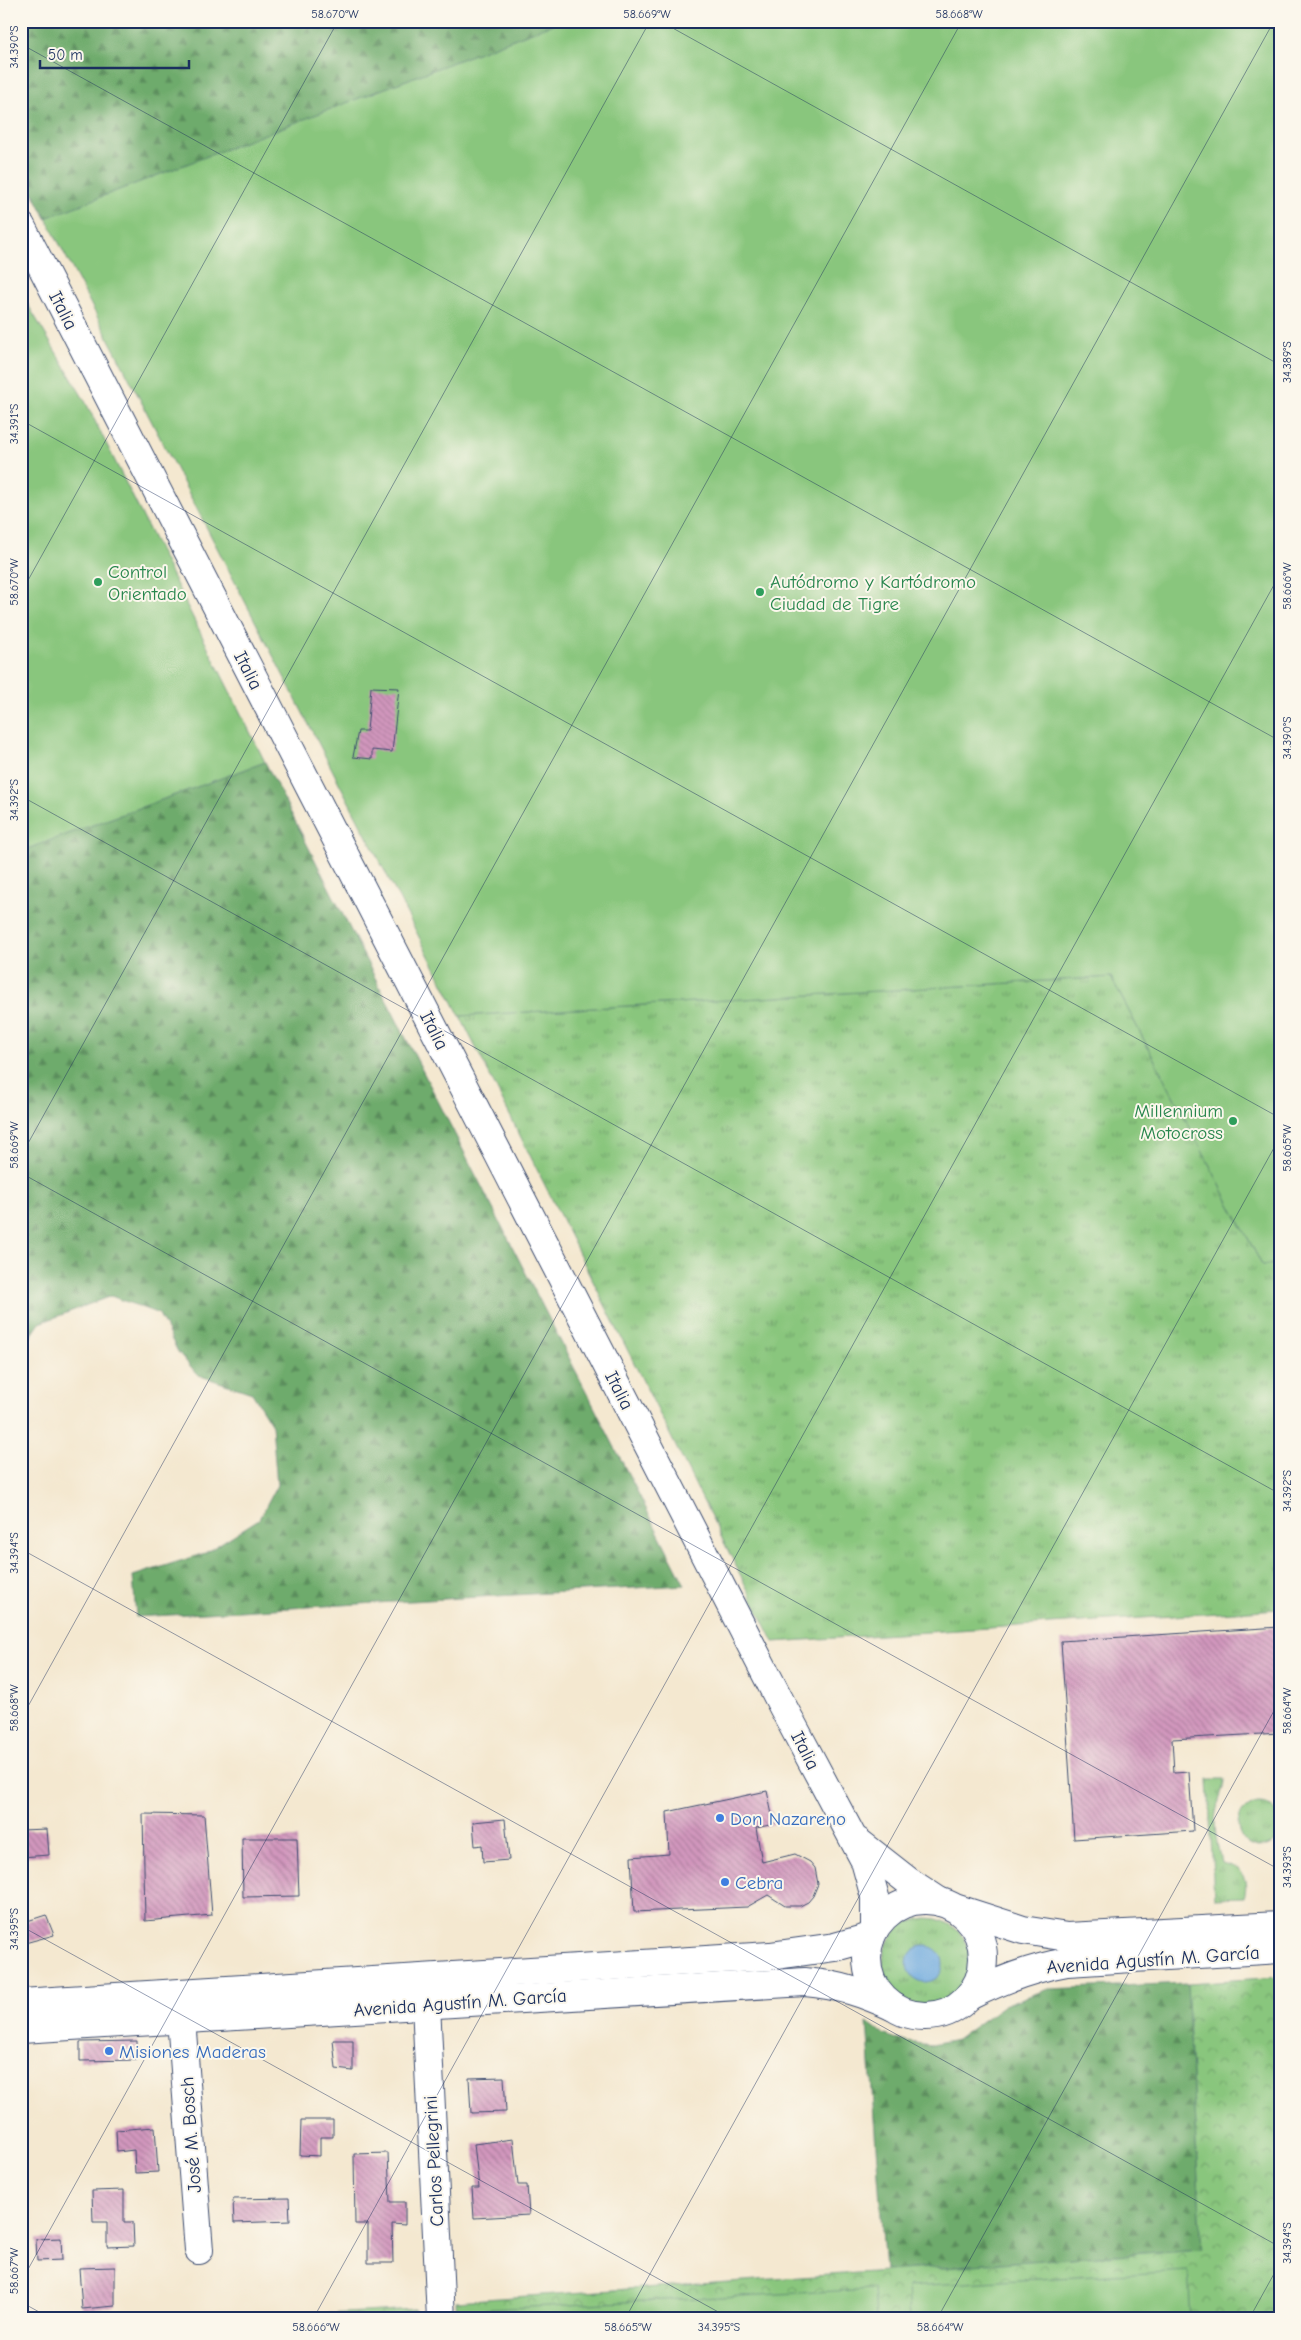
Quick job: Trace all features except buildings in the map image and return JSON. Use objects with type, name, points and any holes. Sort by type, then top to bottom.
[{"type":"main road","name":"Italia","points":[[21,226],[849,1833],[870,1876],[875,1897],[873,1932]]},
{"type":"main road","name":"Italia","points":[[849,1833],[886,1864],[947,1905]]},
{"type":"main road","points":[[921,1899],[947,1905],[969,1919],[979,1934],[984,1952],[981,1973],[972,1995],[949,2012],[930,2017],[912,2015],[894,2007],[881,1996],[871,1980],[867,1963],[873,1932],[888,1913],[902,1904],[921,1899]]},
{"type":"main road","name":"Avenida Agustín M. García","points":[[947,1905],[1023,1930],[1067,1937],[1280,1926]]},
{"type":"main road","name":"Avenida Agustín M. García","points":[[21,2004],[770,1956],[834,1947],[873,1932]]},
{"type":"main road","name":"Avenida Agustín M. García","points":[[972,1995],[1004,1978],[1038,1967],[1067,1962],[1280,1949]]},
{"type":"main road","name":"Avenida Agustín M. García","points":[[21,2029],[805,1982],[837,1985],[894,2007]]},
{"type":"main road","name":"Carlos Pellegrini","points":[[426,2004],[441,2319]]},
{"type":"main road","name":"José M. Bosch","points":[[182,2019],[199,2250]]},
{"type":"green space","points":[[21,21],[561,21],[46,218],[21,169]]},
{"type":"green space","name":"Autódromo y Kartódromo Ciudad de Tigre","points":[[561,21],[1280,21],[1280,1264],[1262,1265],[1111,977],[460,1016],[46,218]]},
{"type":"green space","name":"Control Orientado","points":[[21,293],[85,401],[265,762],[21,851]]},
{"type":"green space","points":[[265,762],[685,1585],[136,1617],[133,1576],[205,1553],[259,1519],[277,1485],[272,1425],[252,1393],[198,1375],[178,1352],[159,1314],[111,1296],[40,1323],[21,1351],[21,851]]},
{"type":"green space","points":[[1111,977],[1262,1265],[1280,1264],[1280,1609],[774,1642],[460,1016]]},
{"type":"green space","points":[[1208,1779],[1224,1779],[1215,1818],[1217,1844],[1221,1863],[1233,1867],[1242,1874],[1246,1884],[1244,1897],[1214,1898]]},
{"type":"green space","points":[[1256,1803],[1264,1803],[1276,1809],[1282,1825],[1276,1841],[1264,1847],[1256,1847],[1244,1841],[1238,1829],[1238,1821],[1244,1809]]},
{"type":"green space","points":[[927,1918],[944,1921],[952,1925],[964,1937],[968,1945],[971,1962],[968,1979],[964,1987],[952,1999],[944,2003],[927,2006],[910,2003],[902,1999],[890,1987],[886,1979],[883,1962],[886,1945],[890,1937],[902,1925],[910,1921]]},
{"type":"green space","points":[[1280,1977],[1280,2319],[457,2319],[456,2301],[1202,2249],[1187,1983]]},
{"type":"green space","points":[[1187,1983],[1202,2249],[885,2271],[867,2022],[885,2035],[906,2042],[932,2045],[956,2040],[1004,2005],[1048,1989]]},
{"type":"green space","points":[[1188,2271],[1191,2319],[910,2319],[908,2286]]},
{"type":"green space","points":[[874,2289],[876,2319],[472,2319],[472,2310]]},
{"type":"green space","points":[[415,2309],[416,2319],[239,2319]]},
{"type":"water","points":[[925,1946],[932,1947],[938,1951],[942,1957],[942,1971],[938,1977],[932,1981],[925,1982],[918,1981],[912,1977],[908,1971],[907,1964],[908,1957],[912,1951],[918,1947]]},
{"type":"place","name":"Control Orientado","points":[[98,582]]},
{"type":"place","name":"Autódromo y Kartódromo Ciudad de Tigre","points":[[760,592]]},
{"type":"place","name":"Millennium Motocross","points":[[1233,1121]]},
{"type":"place","name":"Don Nazareno","points":[[720,1818]]},
{"type":"place","name":"Cebra","points":[[725,1882]]},
{"type":"place","name":"Misiones Maderas","points":[[109,2051]]}]
